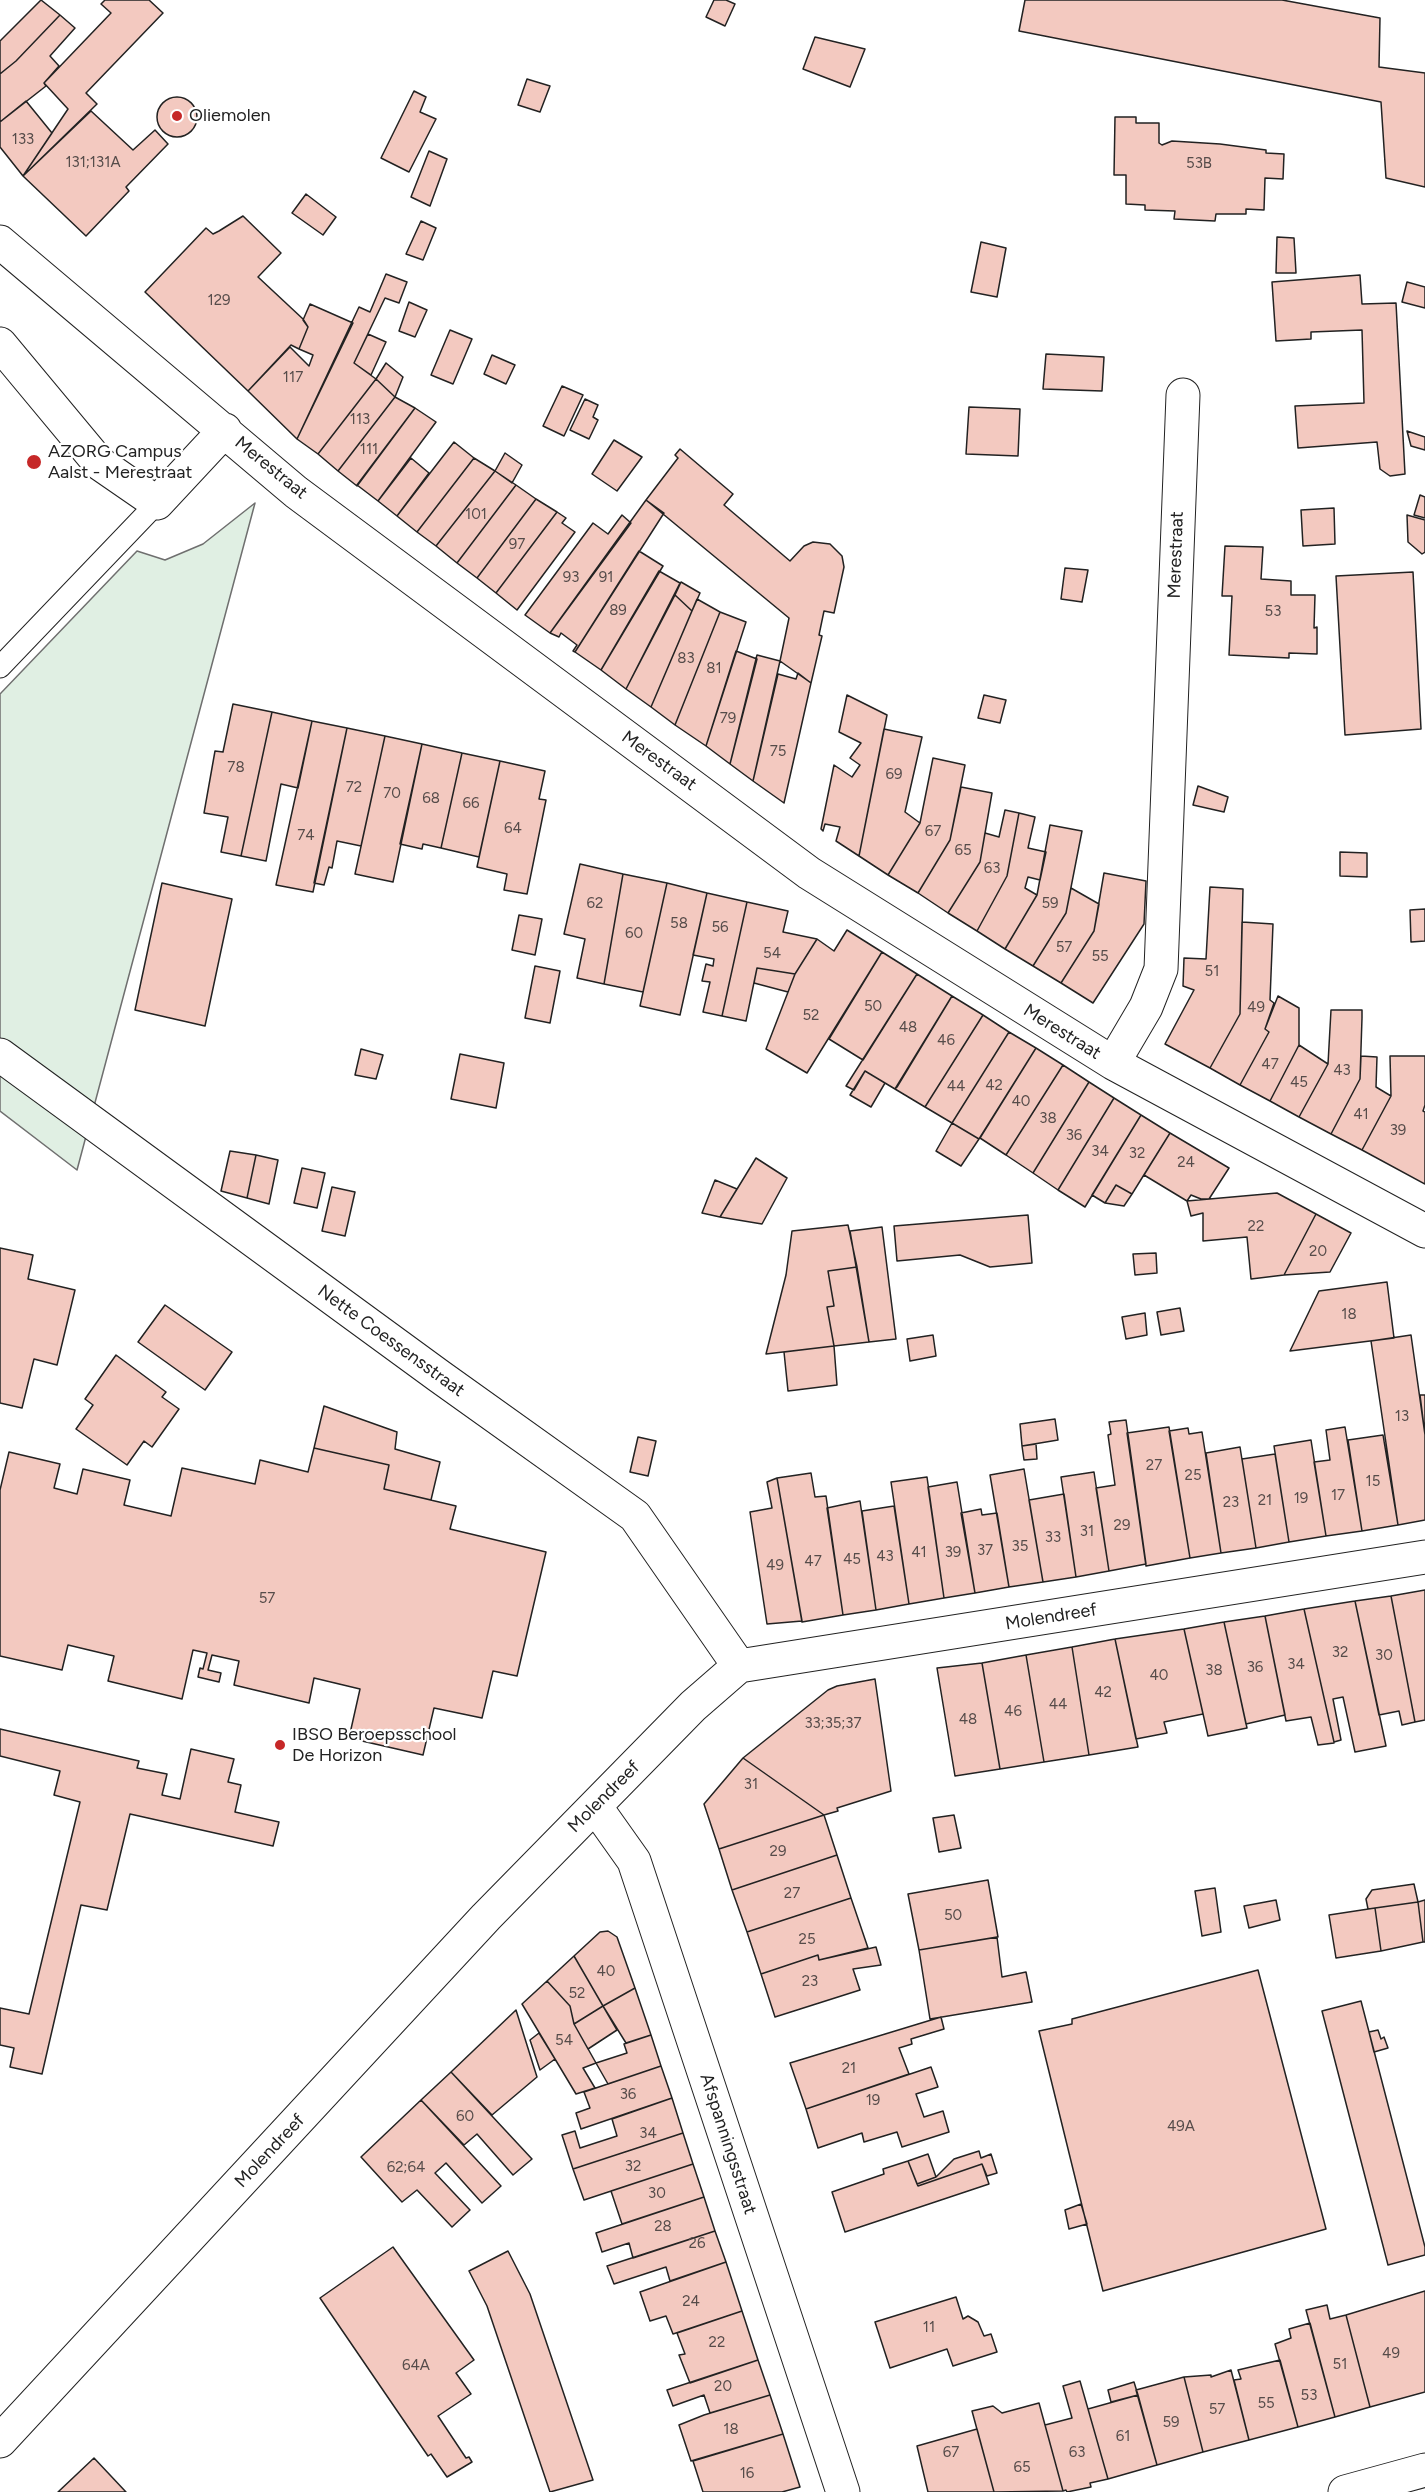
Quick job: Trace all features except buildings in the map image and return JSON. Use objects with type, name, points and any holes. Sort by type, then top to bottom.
[{"type":"street","name":"Merestraat","points":[[0,242],[296,492],[809,873],[1113,1063],[1425,1231]]},
{"type":"street","points":[[0,344],[99,463],[157,503]]},
{"type":"street","name":"Merestraat","points":[[1113,1063],[1146,1007],[1161,969],[1183,395]]},
{"type":"street","name":"Merestraat","points":[[157,503],[225,430]]},
{"type":"street","name":"Nette Coessensstraat","points":[[0,1055],[430,1370],[635,1516],[739,1666]]},
{"type":"street","name":"Molendreef","points":[[0,2441],[486,1917],[693,1706],[739,1666],[1425,1557]]},
{"type":"street","name":"Afspanningsstraat","points":[[595,1806],[634,1861],[843,2492]]},
{"type":"street","points":[[1345,2492],[1425,2470]]},
{"type":"lane","points":[[0,667],[157,503]]},
{"type":"green space","points":[[255,503],[77,1170],[0,1111],[0,694],[137,551],[165,560],[203,544]]},
{"type":"place","name":"Oliemolen","points":[[177,116]]},
{"type":"place","name":"AZORG Campus Aalst - Merestraat","points":[[34,462]]},
{"type":"place","name":"IBSO Beroepsschool De Horizon","points":[[280,1745]]}]
